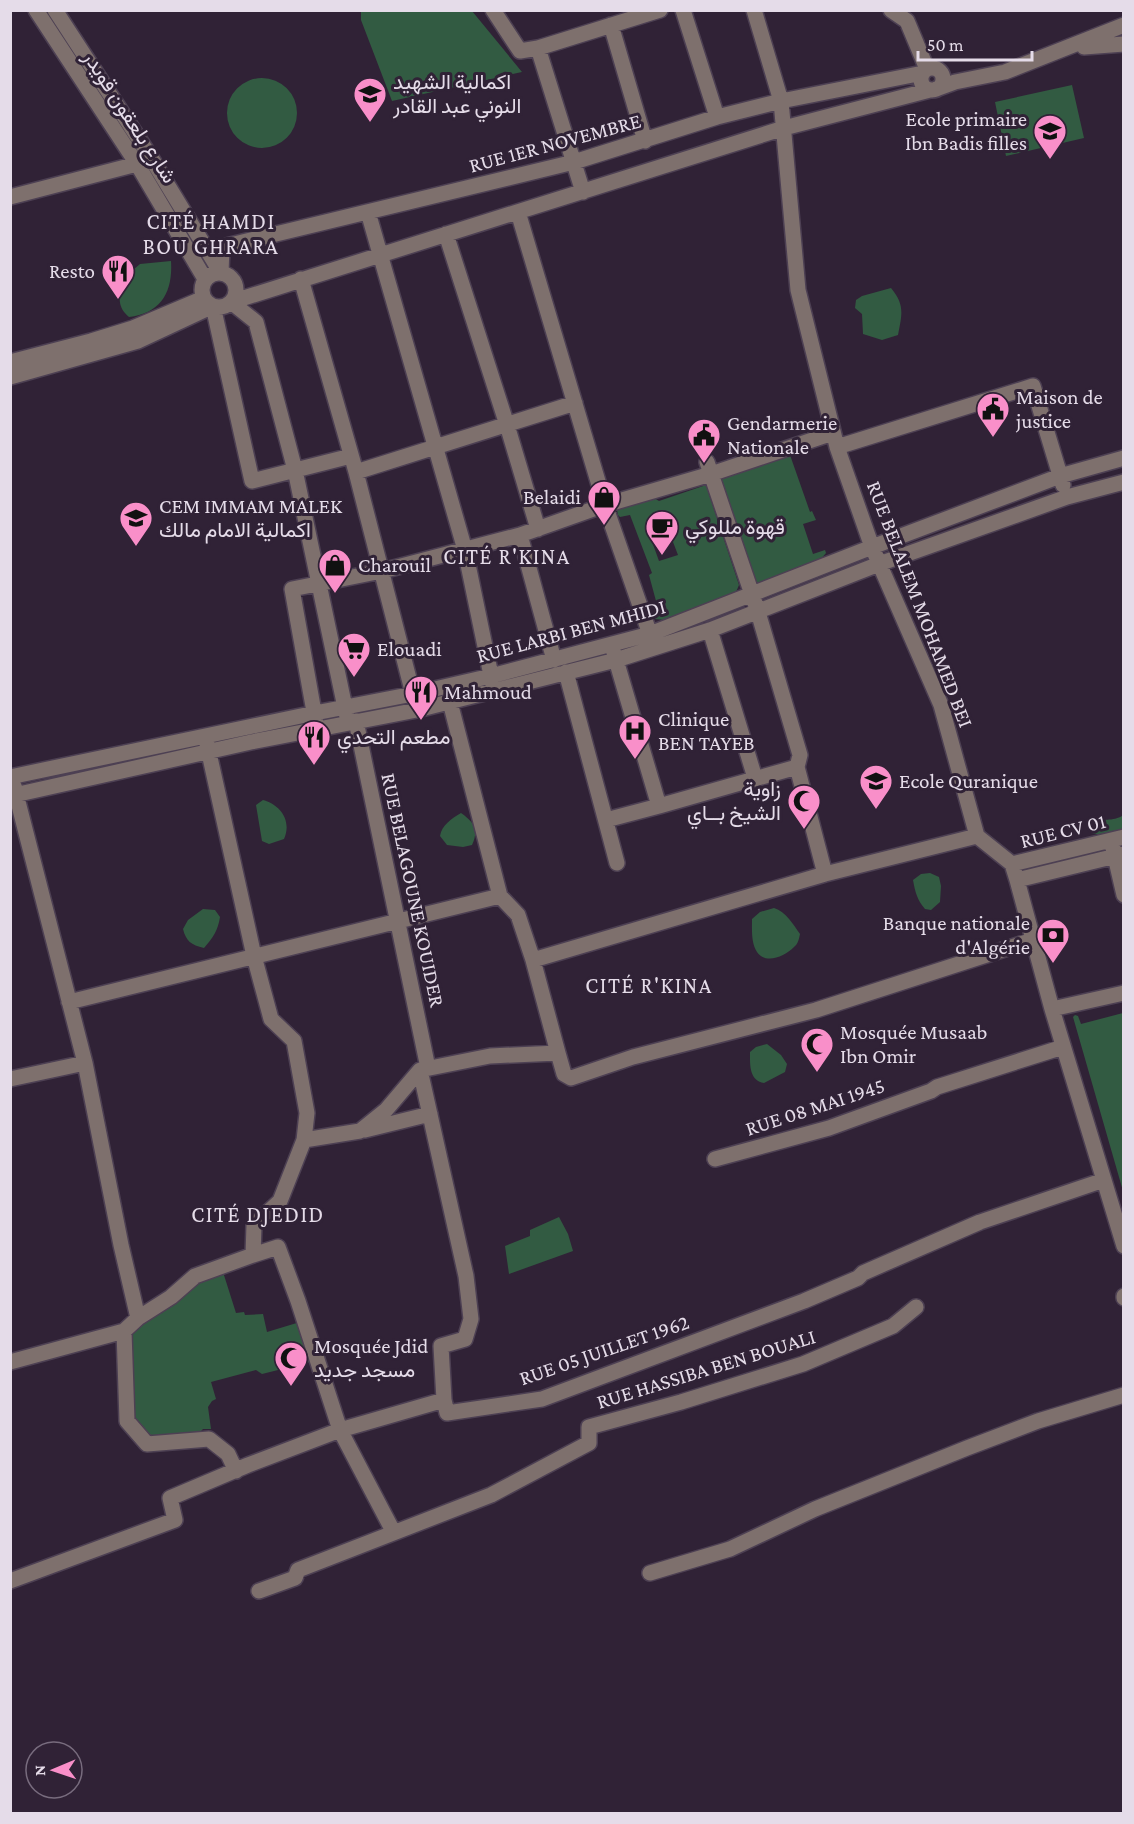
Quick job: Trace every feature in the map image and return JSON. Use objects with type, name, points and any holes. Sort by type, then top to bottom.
[{"type":"street","name":"شارع بلعقون قويدر","points":[[36,10],[72,66],[143,160],[221,273]]},
{"type":"street","name":"شارع بلعقون قويدر","points":[[55,10],[85,57],[143,160],[206,279]]},
{"type":"street","points":[[493,10],[520,51],[538,48],[637,14],[660,10]]},
{"type":"street","points":[[683,10],[717,117]]},
{"type":"street","name":"RUE BELALEM MOHAMED BEI","points":[[754,10],[781,101],[798,290],[835,440],[872,547],[941,705],[977,836]]},
{"type":"street","points":[[891,10],[904,16],[929,71],[955,82]]},
{"type":"street","points":[[610,25],[645,141]]},
{"type":"street","points":[[209,302],[219,307],[784,128],[933,90],[955,82],[1005,72],[1124,26]]},
{"type":"street","points":[[1069,48],[1124,44]]},
{"type":"street","points":[[538,48],[583,192]]},
{"type":"street","points":[[72,66],[85,57]]},
{"type":"street","points":[[929,71],[922,84],[933,90]]},
{"type":"street","name":"RUE 1ER NOVEMBRE","points":[[221,273],[222,247],[574,162],[717,117],[781,101],[929,71]]},
{"type":"street","points":[[804,96],[807,123]]},
{"type":"street","points":[[10,197],[143,160]]},
{"type":"street","points":[[368,212],[465,550],[493,684]]},
{"type":"street","points":[[518,212],[605,505],[653,641]]},
{"type":"street","points":[[446,234],[538,529]]},
{"type":"street","points":[[231,302],[236,287],[231,277],[221,273],[210,275],[202,289],[209,302],[252,481],[351,456]]},
{"type":"street","points":[[302,279],[356,472],[417,710]]},
{"type":"street","points":[[10,377],[136,334],[209,302]]},
{"type":"street","name":"RUE BELAGOUNE KOUIDER","points":[[231,302],[256,322],[295,470],[350,717],[399,921],[430,1114],[466,1276],[471,1319],[465,1339],[441,1346],[444,1400]]},
{"type":"street","points":[[10,362],[92,341],[136,334]]},
{"type":"street","points":[[317,729],[292,589],[382,570],[520,535],[709,468],[835,440],[1033,386],[1067,497]]},
{"type":"street","points":[[356,472],[575,403]]},
{"type":"street","name":"RUE LARBI BEN MHIDI","points":[[653,641],[751,596],[872,547],[1060,476],[1124,458]]},
{"type":"street","points":[[709,468],[758,612],[800,755],[796,767],[825,874]]},
{"type":"street","name":"RUE LARBI BEN MHIDI","points":[[11,777],[100,758],[317,729],[413,694],[566,672],[653,641],[710,630],[879,564],[1067,497],[1124,482]]},
{"type":"street","points":[[520,535],[554,660]]},
{"type":"street","points":[[710,630],[755,778]]},
{"type":"street","points":[[614,653],[659,806]]},
{"type":"street","name":"RUE LARBI BEN MHIDI","points":[[13,796],[105,775],[315,713],[350,717],[417,710],[450,702],[554,660],[614,653]]},
{"type":"street","points":[[566,672],[617,863]]},
{"type":"street","points":[[450,702],[500,896],[518,915],[533,960],[564,1074],[571,1078],[633,1057],[816,1010],[1033,940]]},
{"type":"street","points":[[207,744],[254,956],[271,1019],[294,1041],[307,1113],[304,1140],[280,1202],[254,1225],[253,1255]]},
{"type":"street","points":[[100,758],[105,775]]},
{"type":"street","points":[[606,820],[796,767]]},
{"type":"street","points":[[11,777],[13,796],[85,1063],[138,1318]]},
{"type":"street","points":[[533,960],[825,874],[977,836],[1012,864],[1063,1047],[1124,1246]]},
{"type":"street","points":[[1117,839],[1124,895]]},
{"type":"street","name":"RUE CV 01","points":[[1012,864],[1117,839]]},
{"type":"street","name":"RUE CV 01","points":[[1017,880],[1119,855]]},
{"type":"street","points":[[69,1002],[500,896]]},
{"type":"street","points":[[1052,1009],[1124,993]]},
{"type":"street","name":"RUE 08 MAI 1945","points":[[715,1159],[829,1128],[937,1087],[1063,1047]]},
{"type":"street","points":[[360,1131],[386,1110],[424,1069],[490,1056],[558,1053]]},
{"type":"street","points":[[10,1079],[85,1063]]},
{"type":"street","points":[[304,1140],[360,1131],[430,1114]]},
{"type":"street","name":"RUE 05 JUILLET 1962","points":[[444,1400],[447,1413],[542,1399],[804,1301],[980,1222],[1104,1180]]},
{"type":"street","points":[[10,1362],[124,1330],[171,1297],[195,1276],[278,1247],[340,1430],[393,1532]]},
{"type":"street","name":"RUE HASSIBA BEN BOUALI","points":[[259,1591],[295,1578],[298,1570],[491,1495],[589,1443],[589,1427],[681,1402],[802,1364],[894,1326],[916,1307]]},
{"type":"street","points":[[124,1330],[127,1421],[139,1437],[147,1444],[209,1439],[228,1454],[236,1471]]},
{"type":"street","points":[[650,1573],[730,1550],[815,1509],[967,1448],[1038,1421],[1124,1395]]},
{"type":"street","points":[[10,1581],[175,1520],[170,1498],[340,1430],[444,1400]]},
{"type":"green space","points":[[361,11],[472,11],[522,72],[392,101],[361,20]]},
{"type":"green space","points":[[255,78],[269,78],[282,84],[291,93],[297,106],[295,126],[287,138],[269,148],[255,148],[242,142],[233,133],[227,120],[227,106],[233,93],[242,84]]},
{"type":"green space","points":[[1072,85],[1084,138],[1006,156],[995,102]]},
{"type":"green space","points":[[171,261],[170,282],[163,299],[157,306],[140,315],[129,317],[125,314],[113,277],[116,267],[133,270],[140,264]]},
{"type":"green space","points":[[891,288],[899,300],[901,310],[898,335],[882,340],[863,334],[862,314],[855,308],[856,300],[862,296]]},
{"type":"green space","points":[[790,455],[810,512],[812,511],[816,520],[803,524],[813,554],[825,550],[826,553],[820,560],[758,583],[754,578],[720,479]]},
{"type":"green space","points":[[706,485],[739,585],[736,592],[664,620],[655,619],[656,601],[649,575],[652,573],[630,515],[620,517],[617,510],[654,498],[659,501]],"holes":[[[668,529],[678,555],[659,561],[650,536]]]},
{"type":"green space","points":[[263,800],[280,810],[287,826],[284,839],[269,844],[262,841],[256,805]]},
{"type":"green space","points":[[461,813],[474,827],[475,835],[472,845],[463,847],[447,845],[440,836],[441,832]]},
{"type":"green space","points":[[1122,816],[1123,831],[1102,835],[1091,833],[1089,825],[1094,822]]},
{"type":"green space","points":[[930,873],[939,877],[941,886],[940,902],[931,910],[925,909],[920,902],[913,880],[921,874]]},
{"type":"green space","points":[[774,908],[786,915],[800,934],[799,940],[790,950],[770,959],[757,952],[752,936],[752,919],[760,912]]},
{"type":"green space","points":[[203,909],[215,910],[220,917],[215,934],[204,948],[190,942],[183,929],[188,920]]},
{"type":"green space","points":[[1124,1013],[1123,1191],[1073,1017],[1078,1016],[1081,1024]]},
{"type":"green space","points":[[767,1044],[781,1055],[787,1064],[785,1072],[764,1083],[755,1079],[753,1075],[750,1067],[750,1052],[756,1047]]},
{"type":"green space","points":[[559,1217],[568,1234],[573,1251],[509,1274],[505,1246],[530,1236],[530,1230]]},
{"type":"green space","points":[[223,1272],[236,1313],[263,1314],[267,1332],[300,1322],[310,1362],[262,1374],[256,1370],[211,1382],[216,1399],[208,1407],[211,1429],[203,1429],[198,1434],[147,1439],[134,1422],[129,1343],[134,1330],[202,1277]]},
{"type":"place","name":"اكمالية الشهيد النوني عبد القادر","points":[[370,123]]},
{"type":"place","name":"Ecole primaire Ibn Badis filles","points":[[1050,160]]},
{"type":"place","name":"Resto","points":[[118,300]]},
{"type":"place","name":"Maison de justice","points":[[993,438]]},
{"type":"place","name":"Gendarmerie Nationale","points":[[704,464]]},
{"type":"place","name":"Belaidi","points":[[604,526]]},
{"type":"place","name":"CEM IMMAM MALEK اكمالية الامام مالك","points":[[136,547]]},
{"type":"place","name":"قهوة مللوكي","points":[[662,556]]},
{"type":"place","name":"Charouil","points":[[335,594]]},
{"type":"place","name":"Elouadi","points":[[354,678]]},
{"type":"place","name":"Mahmoud","points":[[421,721]]},
{"type":"place","name":"Clinique BEN TAYEB","points":[[635,760]]},
{"type":"place","name":"مطعم التحدي","points":[[314,766]]},
{"type":"place","name":"Ecole Quranique","points":[[876,810]]},
{"type":"place","name":"زاوية الشيخ بــاي","points":[[804,830]]},
{"type":"place","name":"Banque nationale d'Algérie","points":[[1053,964]]},
{"type":"place","name":"Mosquée Musaab Ibn Omir","points":[[817,1073]]},
{"type":"place","name":"Mosquée Jdid مسجد جديد","points":[[291,1387]]},
{"type":"district","name":"CITÉ HAMDI BOU GHRARA","points":[[211,234]]},
{"type":"district","name":"CITÉ R'KINA","points":[[507,556]]},
{"type":"district","name":"CITÉ R'KINA","points":[[649,985]]},
{"type":"district","name":"CITÉ DJEDID","points":[[258,1214]]}]
